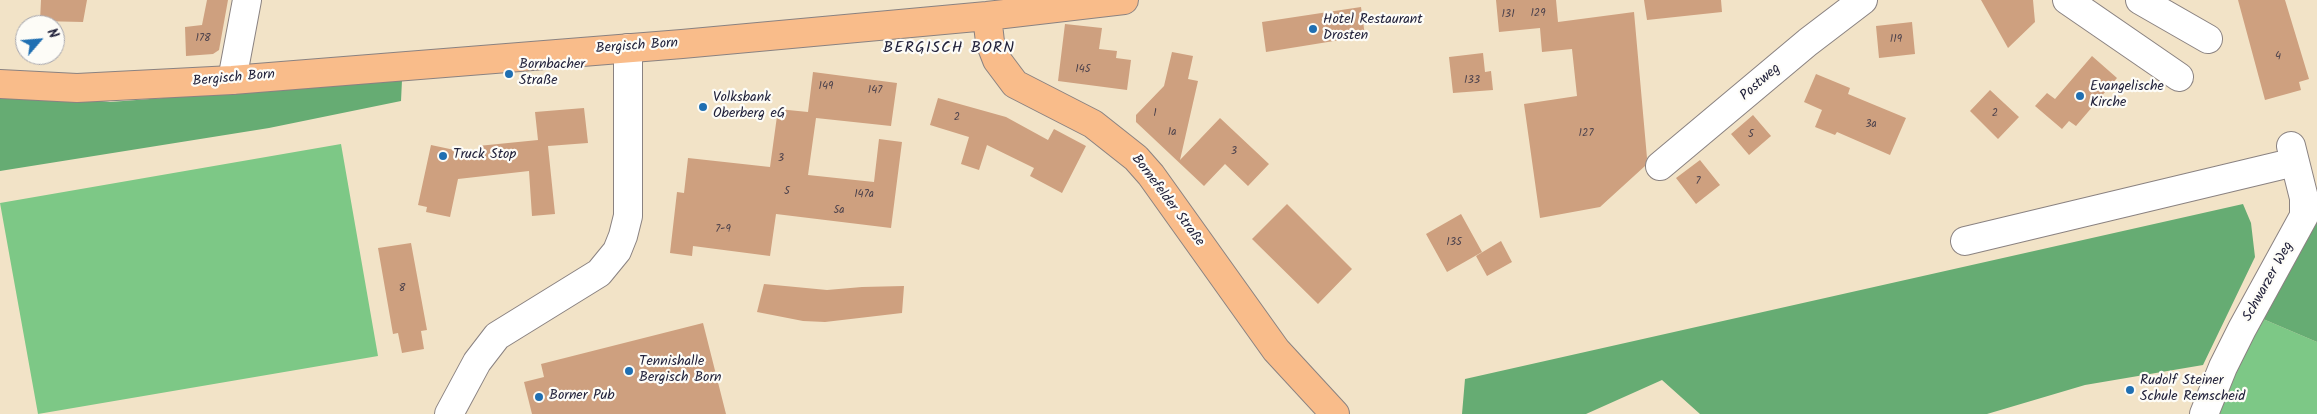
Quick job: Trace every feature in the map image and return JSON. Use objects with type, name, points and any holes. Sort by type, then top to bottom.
[{"type":"main road","name":"Bergisch Born","points":[[0,84],[76,88],[232,80],[628,48],[987,16],[1124,0]]},
{"type":"main road","name":"Bornefelder Straße","points":[[987,16],[990,42],[997,60],[1015,84],[1092,124],[1136,158],[1151,175],[1276,350],[1335,414]]},
{"type":"street","points":[[232,80],[247,0]]},
{"type":"street","name":"Postweg","points":[[1660,166],[1808,42],[1863,0]]},
{"type":"street","points":[[2067,0],[2179,78]]},
{"type":"street","points":[[2140,0],[2208,39]]},
{"type":"street","points":[[449,414],[477,362],[497,336],[599,273],[617,251],[628,216],[628,48]]},
{"type":"street","name":"Schwarzer Weg","points":[[1965,241],[2293,153],[2304,198],[2304,216],[2242,329],[2204,414]]},
{"type":"green space","points":[[402,80],[401,101],[269,128],[0,171],[0,91],[110,102]]},
{"type":"green space","points":[[341,144],[378,356],[38,414],[0,203]]},
{"type":"green space","points":[[2243,204],[2251,223],[2255,257],[2203,365],[2085,385],[1987,414],[1700,414],[1662,380],[1586,414],[1462,414],[1465,379]]},
{"type":"green space","points":[[2317,220],[2317,342],[2256,316],[2311,224]]},
{"type":"green space","points":[[2256,316],[2317,342],[2317,414],[2215,414]]},
{"type":"building","points":[[41,0],[87,0],[83,22],[65,22],[65,15],[40,15]]},
{"type":"building","points":[[207,0],[228,0],[219,50],[213,54],[186,56],[185,27],[202,25]]},
{"type":"building","points":[[1496,0],[1556,0],[1558,22],[1634,12],[1647,158],[1645,166],[1600,207],[1540,218],[1524,104],[1577,96],[1572,49],[1542,52],[1540,28],[1499,32]]},
{"type":"building","points":[[1644,0],[1721,0],[1722,12],[1647,20]]},
{"type":"building","points":[[1981,0],[2033,0],[2035,22],[2008,48]]},
{"type":"building","points":[[2238,0],[2285,0],[2309,79],[2299,82],[2301,90],[2265,100]]},
{"type":"building","name":"Hotel Restaurant Drosten","points":[[1361,7],[1365,36],[1266,52],[1262,22]]},
{"type":"building","points":[[1912,22],[1915,54],[1879,58],[1876,26]]},
{"type":"building","points":[[1065,24],[1102,28],[1099,49],[1117,51],[1116,58],[1131,60],[1127,90],[1058,81]]},
{"type":"building","points":[[1172,52],[1193,56],[1188,79],[1198,81],[1180,160],[1220,118],[1269,164],[1248,186],[1225,164],[1204,186],[1136,122],[1136,115],[1164,86]]},
{"type":"building","points":[[1483,53],[1485,72],[1491,71],[1493,90],[1453,93],[1449,57]]},
{"type":"building","name":"Evangelische Kirche","points":[[2092,56],[2117,78],[2076,126],[2069,121],[2062,129],[2035,106],[2047,93],[2055,99]]},
{"type":"building","points":[[813,72],[897,83],[891,126],[816,118],[808,175],[874,182],[879,139],[902,142],[891,228],[776,214],[770,256],[693,246],[692,256],[670,253],[677,192],[684,193],[688,158],[770,167],[778,109],[808,112]]},
{"type":"building","points":[[1816,74],[1850,88],[1848,94],[1906,118],[1890,155],[1837,132],[1835,135],[1815,127],[1822,110],[1804,102]]},
{"type":"building","points":[[1990,90],[2019,117],[1998,139],[1970,111]]},
{"type":"building","points":[[938,98],[1006,117],[1048,140],[1054,129],[1086,146],[1062,193],[1030,176],[1034,168],[987,145],[979,170],[961,164],[969,137],[930,125]]},
{"type":"building","points":[[584,108],[588,143],[548,146],[555,214],[532,216],[529,171],[458,179],[450,217],[426,212],[427,207],[418,205],[431,145],[478,155],[478,146],[538,140],[535,112]]},
{"type":"building","points":[[1753,115],[1771,136],[1749,155],[1731,134]]},
{"type":"building","points":[[1700,160],[1720,185],[1696,204],[1676,178]]},
{"type":"building","points":[[1287,204],[1352,269],[1318,304],[1252,239]]},
{"type":"building","points":[[1461,214],[1482,252],[1447,272],[1426,234]]},
{"type":"building","points":[[1501,241],[1512,262],[1487,276],[1476,256]]},
{"type":"building","points":[[411,243],[427,330],[421,331],[424,349],[402,353],[398,333],[393,334],[378,248]]},
{"type":"building","points":[[764,284],[827,290],[904,286],[902,313],[825,322],[803,321],[757,312]]},
{"type":"building","name":"Tennishalle Bergisch Born","points":[[703,323],[726,414],[532,414],[524,382],[544,377],[541,364]]},
{"type":"place","name":"Hotel Restaurant Drosten","points":[[1313,29]]},
{"type":"place","name":"Bornbacher Straße","points":[[509,74]]},
{"type":"place","name":"Evangelische Kirche","points":[[2080,96]]},
{"type":"place","name":"Volksbank Oberberg eG","points":[[703,107]]},
{"type":"place","name":"Truck Stop","points":[[443,156]]},
{"type":"place","name":"Tennishalle Bergisch Born","points":[[629,371]]},
{"type":"place","name":"Rudolf Steiner Schule Remscheid","points":[[2130,390]]},
{"type":"place","name":"Borner Pub","points":[[539,397]]},
{"type":"district","name":"BERGISCH BORN","points":[[949,49]]}]
